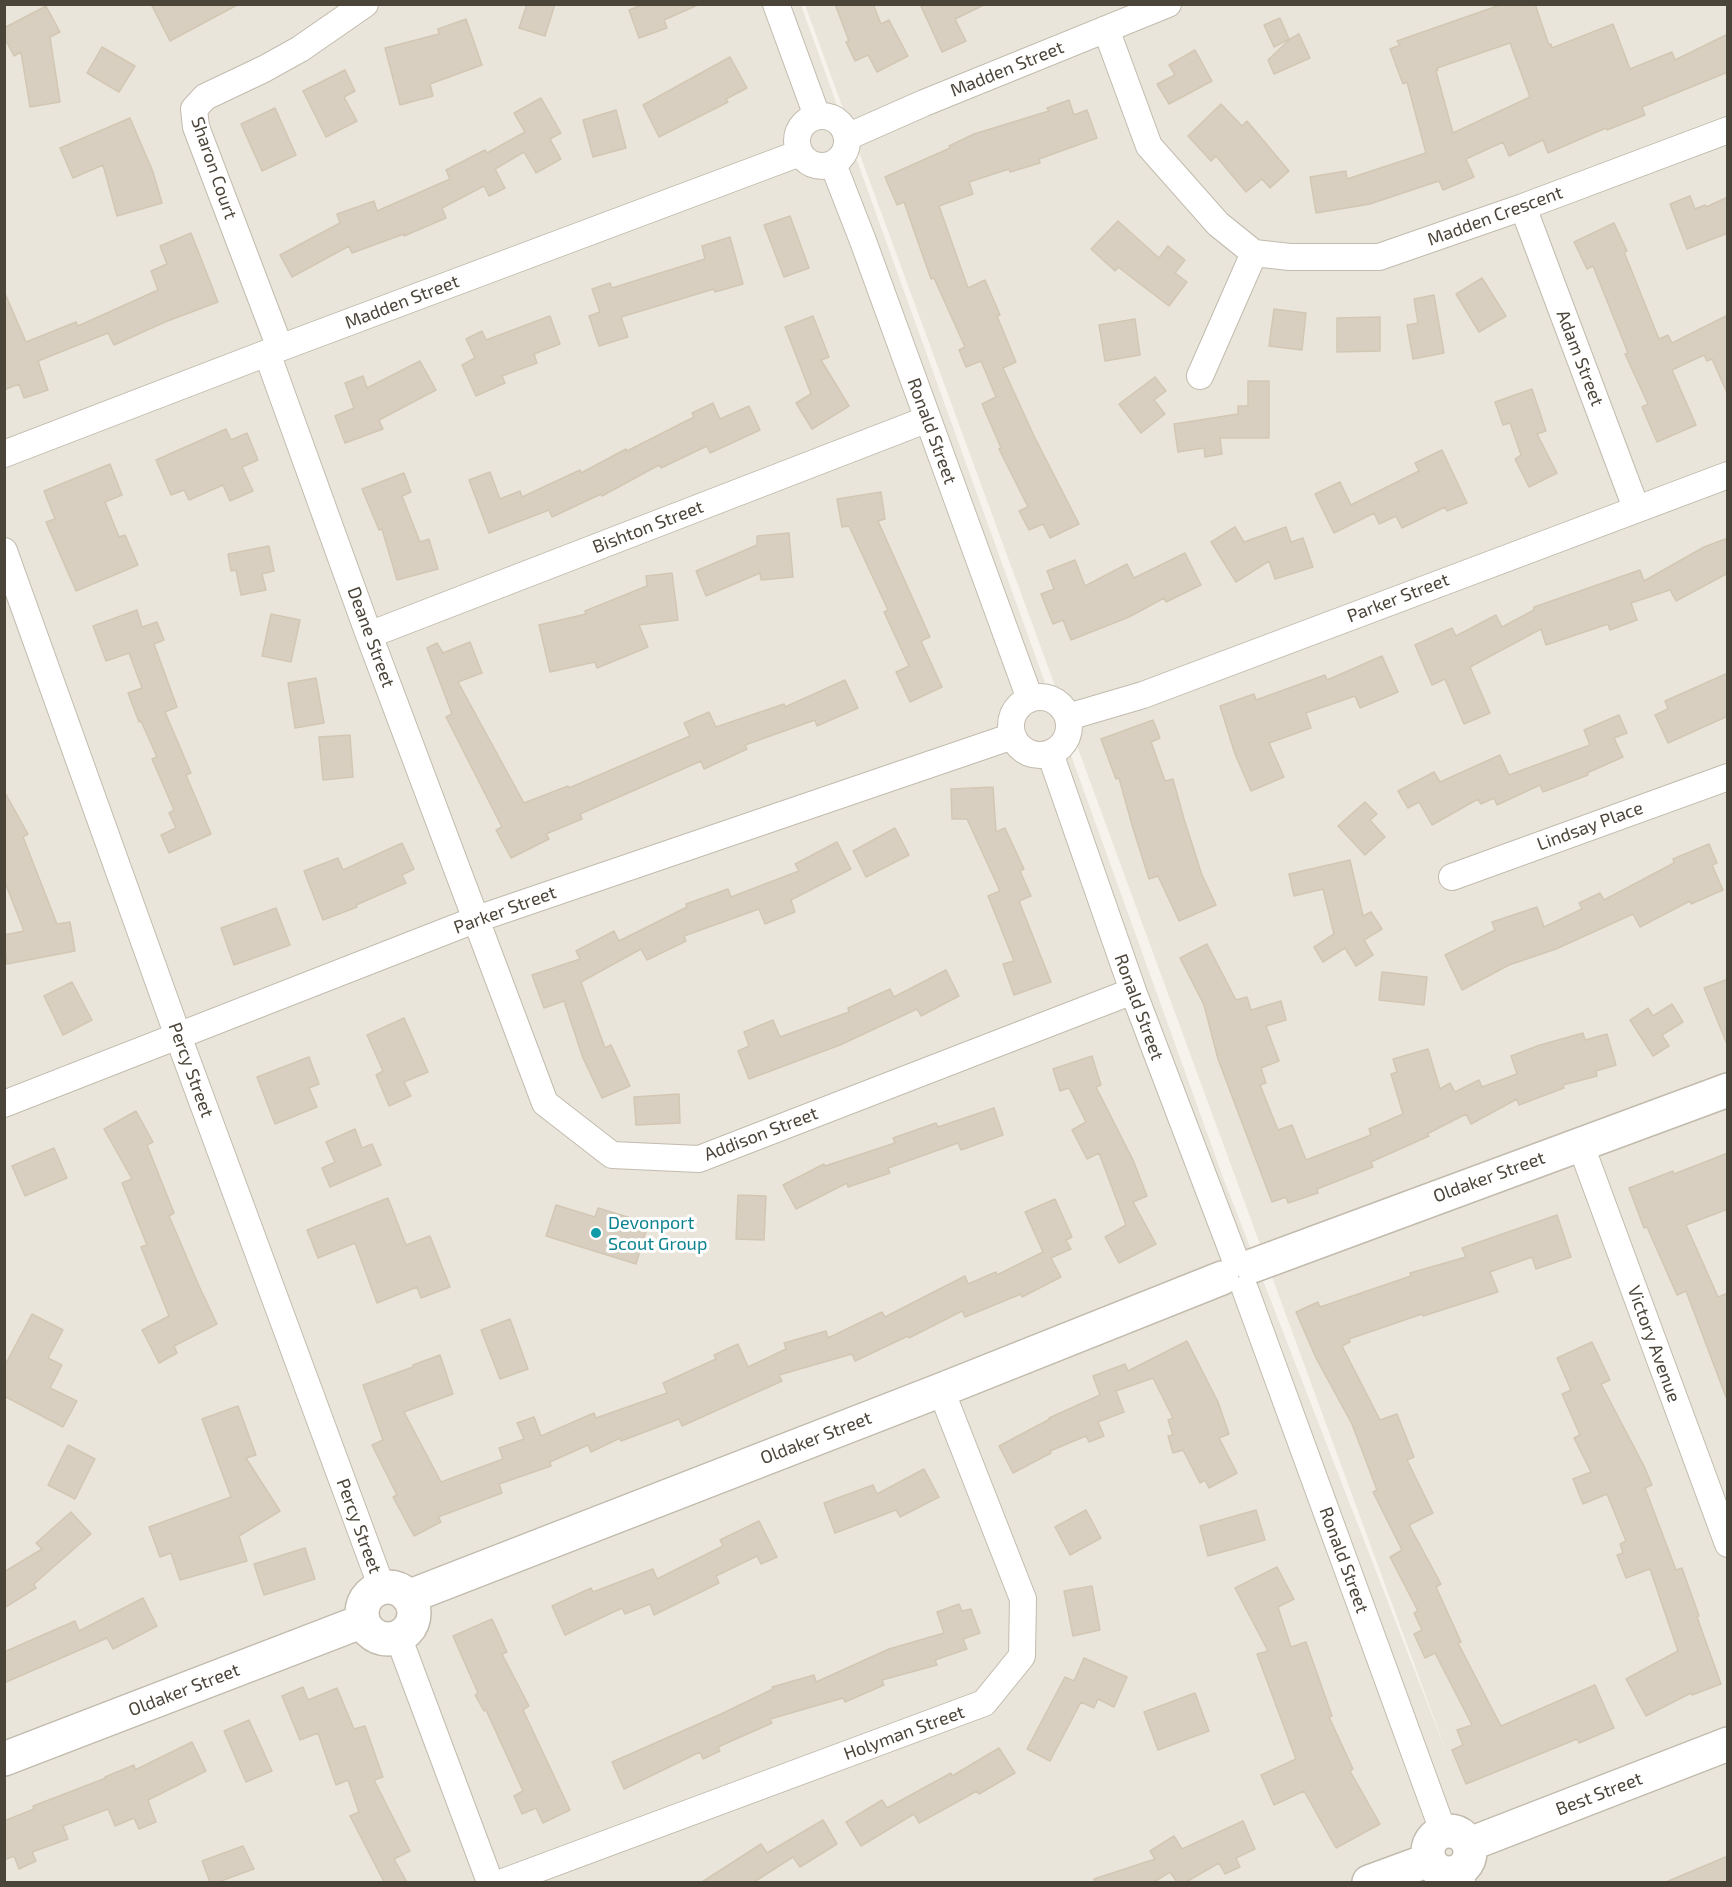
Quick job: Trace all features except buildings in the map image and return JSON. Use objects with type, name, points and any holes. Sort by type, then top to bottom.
[{"type":"street","name":"Sharon Court","points":[[273,351],[196,127],[194,108],[205,97],[300,49],[365,4]]},
{"type":"street","points":[[776,4],[817,116]]},
{"type":"street","name":"Madden Street","points":[[848,137],[924,103],[1163,5]]},
{"type":"street","points":[[1106,29],[1149,146],[1218,224],[1254,253],[1200,376]]},
{"type":"street","points":[[824,115],[837,120],[848,137],[844,153],[833,164],[818,166],[805,159],[800,153],[796,140],[800,127],[817,116],[824,115]]},
{"type":"street","name":"Madden Crescent","points":[[1254,253],[1290,257],[1380,257],[1523,207],[1728,130]]},
{"type":"street","name":"Madden Street","points":[[4,454],[800,153]]},
{"type":"street","name":"Ronald Street","points":[[833,164],[1030,699]]},
{"type":"street","name":"Adam Street","points":[[1523,207],[1636,508]]},
{"type":"street","name":"Deane Street","points":[[273,351],[369,635],[477,919]]},
{"type":"street","name":"Bishton Street","points":[[369,635],[928,419]]},
{"type":"street","name":"Parker Street","points":[[1068,717],[1143,695],[1728,475]]},
{"type":"street","name":"Percy Street","points":[[4,551],[178,1036],[395,1592]]},
{"type":"street","points":[[1048,698],[1057,702],[1068,717],[1068,735],[1064,742],[1050,753],[1033,754],[1024,750],[1013,736],[1011,727],[1013,718],[1022,704],[1030,699],[1048,698]]},
{"type":"street","name":"Parker Street","points":[[4,1104],[477,919],[1013,736]]},
{"type":"street","name":"Ronald Street","points":[[1050,753],[1133,991],[1239,1273],[1452,1858]]},
{"type":"street","name":"Lindsay Place","points":[[1452,877],[1728,777]]},
{"type":"street","name":"Addison Street","points":[[477,919],[545,1103],[612,1155],[699,1159],[1133,991]]},
{"type":"street","name":"Oldaker Street","points":[[395,1592],[941,1390],[1580,1143],[1728,1090]]},
{"type":"street","name":"Victory Avenue","points":[[1580,1143],[1728,1544]]},
{"type":"street","name":"Holyman Street","points":[[503,1882],[984,1703],[1022,1656],[1023,1599],[941,1390]]},
{"type":"street","points":[[395,1592],[414,1610],[410,1626],[398,1636],[387,1638],[376,1636],[369,1631],[363,1621],[363,1605],[368,1596],[395,1592]]},
{"type":"street","name":"Oldaker Street","points":[[4,1759],[363,1621]]},
{"type":"street","points":[[398,1636],[490,1882]]},
{"type":"street","name":"Best Street","points":[[1369,1882],[1452,1858],[1728,1744]]},
{"type":"shaded area","points":[[5,5],[801,5],[1224,1180],[1449,1759],[805,5],[1727,5],[1727,1882],[5,1882]]},
{"type":"place","name":"Devonport Scout Group","points":[[596,1233]]}]
